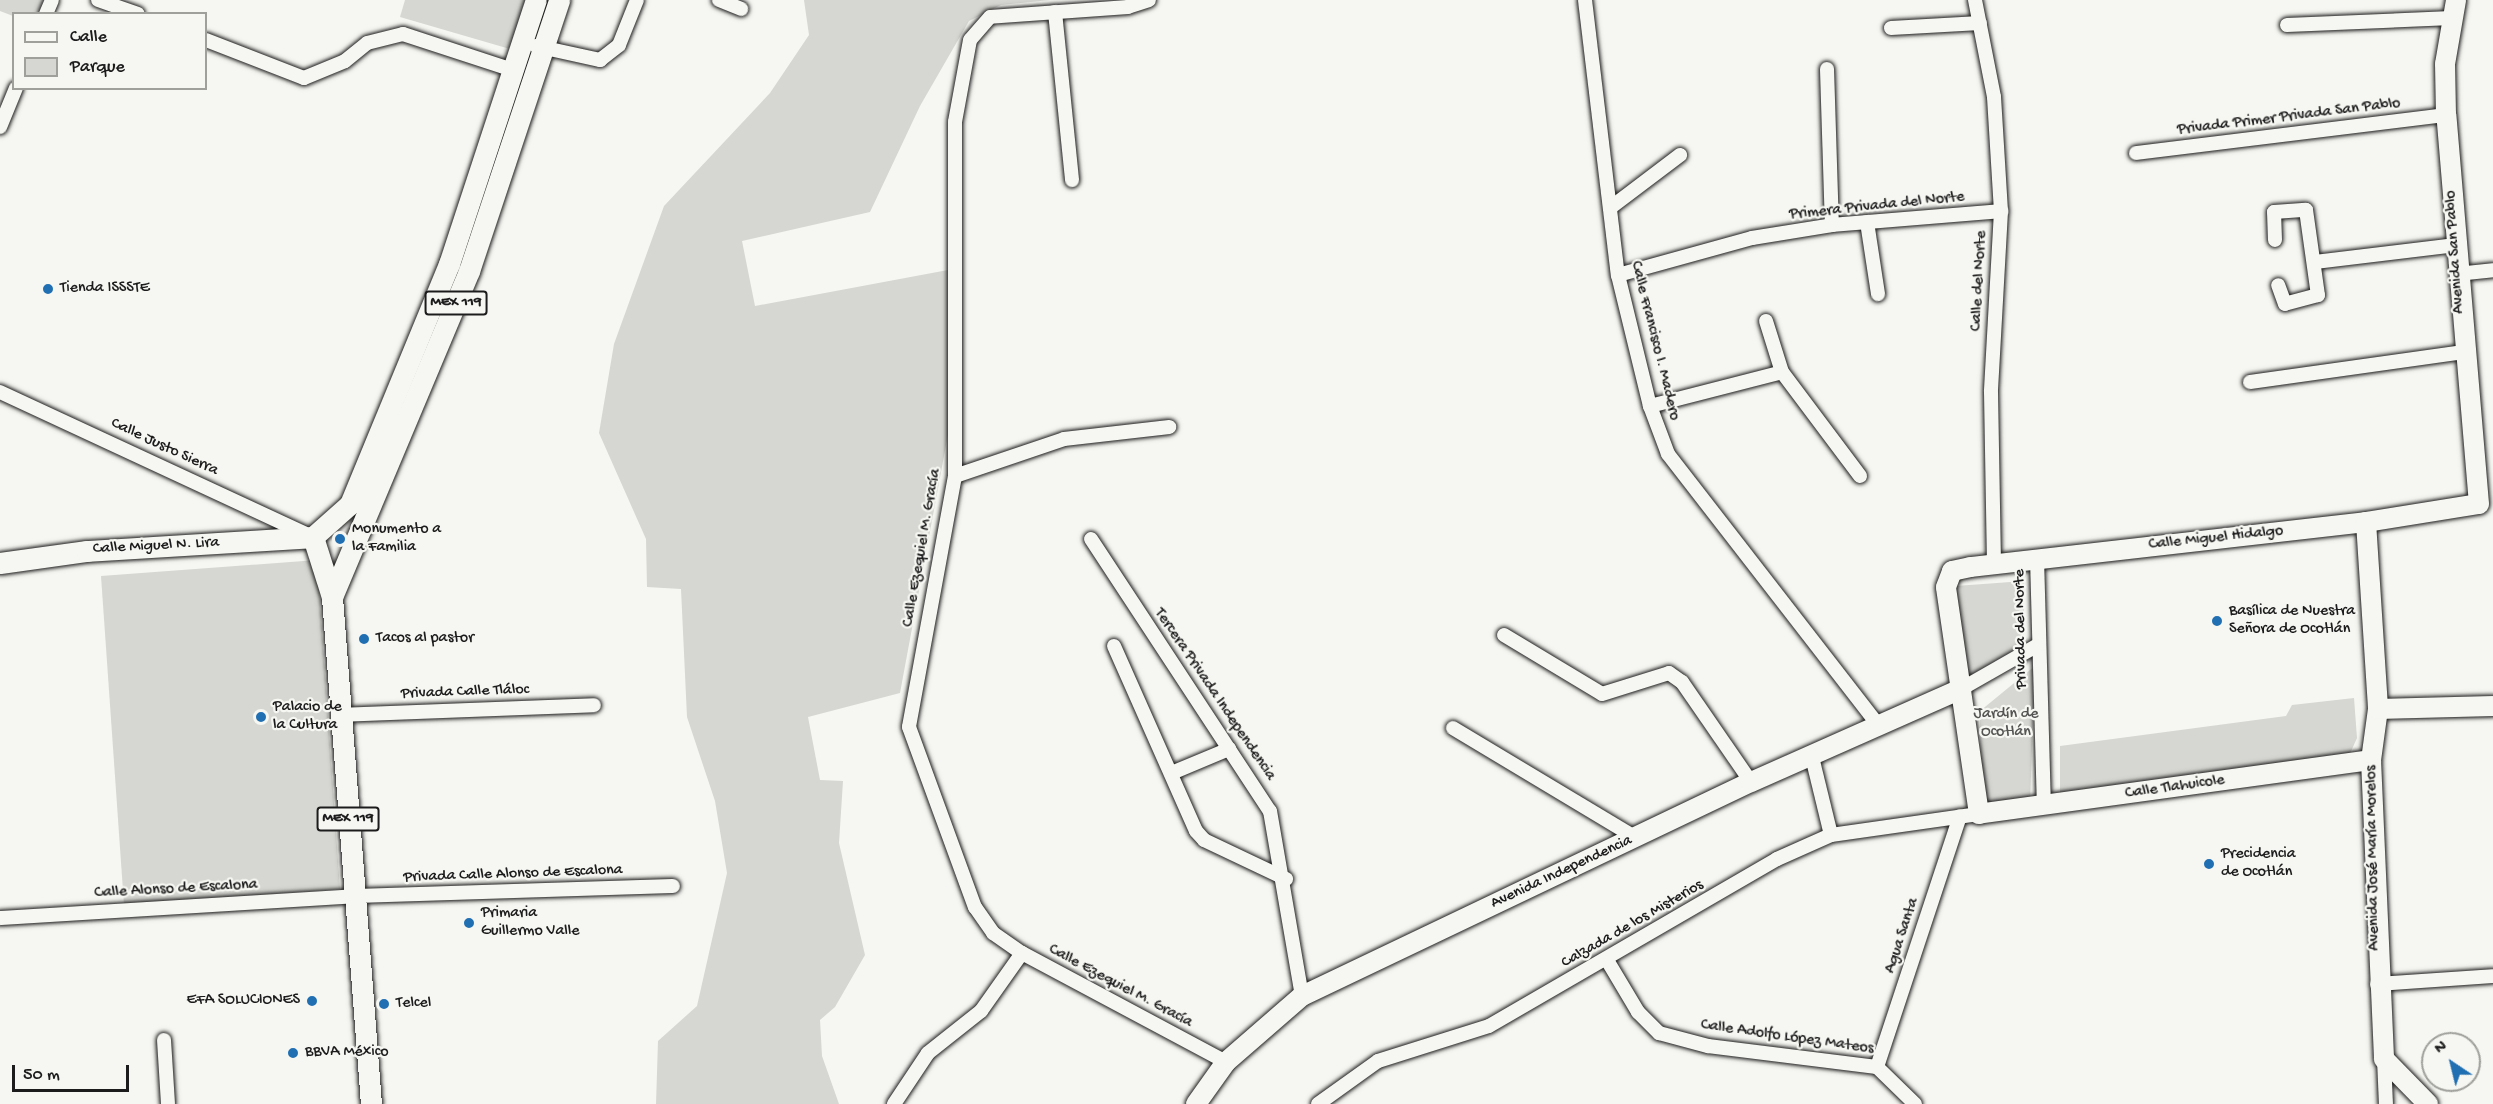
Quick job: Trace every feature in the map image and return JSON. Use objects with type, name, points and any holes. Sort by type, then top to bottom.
[{"type":"main road","name":"MEX 119","points":[[371,1104],[338,715],[332,597],[313,537],[350,504],[448,264],[536,0]]},
{"type":"main road","name":"MEX 119","points":[[332,597],[469,271],[559,0]]},
{"type":"main road","points":[[448,264],[469,271]]},
{"type":"main road","name":"Calle Miguel N. Lira","points":[[0,563],[87,551],[313,537]]},
{"type":"street","points":[[98,0],[132,12]]},
{"type":"street","points":[[522,42],[543,48],[606,57],[619,45],[637,0]]},
{"type":"street","points":[[719,0],[741,9]]},
{"type":"street","name":"Calle Ezequiel M. Gracía","points":[[1149,0],[1128,7],[990,17],[970,40],[955,122],[955,476],[909,727],[975,907],[993,933],[1022,954],[1226,1062]]},
{"type":"street","name":"Calle Francisco I. Madero","points":[[1585,0],[1618,275],[1650,406],[1668,454],[1879,726]]},
{"type":"street","name":"Calle del Norte","points":[[1975,0],[1994,97],[2001,211],[1991,392],[1994,566]]},
{"type":"street","points":[[2287,25],[2454,9]]},
{"type":"street","name":"Avenida San Pablo","points":[[2454,9],[2446,115],[2464,352],[2486,502]]},
{"type":"street","points":[[1055,12],[1072,180]]},
{"type":"street","points":[[1891,27],[1980,23]]},
{"type":"street","points":[[207,40],[304,78],[345,61],[367,43],[403,34],[513,70]]},
{"type":"street","points":[[1827,69],[1832,225]]},
{"type":"street","points":[[0,127],[15,90]]},
{"type":"street","name":"Privada Primer Privada San Pablo","points":[[2136,153],[2446,115]]},
{"type":"street","points":[[1610,208],[1680,155]]},
{"type":"street","points":[[2275,240],[2274,212],[2306,210],[2315,262],[2316,299],[2281,303],[2278,285]]},
{"type":"street","name":"Primera Privada del Norte","points":[[1618,275],[1752,238],[1832,225],[2001,211]]},
{"type":"street","points":[[1867,222],[1878,294]]},
{"type":"street","points":[[2315,262],[2456,245]]},
{"type":"street","points":[[2457,274],[2493,270]]},
{"type":"street","points":[[1766,321],[1782,372],[1860,476]]},
{"type":"street","points":[[2250,382],[2464,352]]},
{"type":"street","points":[[1650,406],[1782,372]]},
{"type":"street","name":"Calle Justo Sierra","points":[[0,392],[313,537]]},
{"type":"street","points":[[955,476],[1064,439],[1169,427]]},
{"type":"street","name":"Calle Miguel Hidalgo","points":[[1961,689],[1946,587],[1952,571],[2037,558],[2366,522],[2486,502]]},
{"type":"street","name":"Avenida José María Morelos","points":[[2366,522],[2378,709],[2371,760],[2377,984],[2384,1059]]},
{"type":"street","name":"Tercera Privada Independencia","points":[[1091,539],[1270,811],[1286,879],[1302,996]]},
{"type":"street","name":"Privada del Norte","points":[[2037,558],[2044,806]]},
{"type":"street","points":[[1504,635],[1602,694],[1669,673],[1682,682],[1750,782]]},
{"type":"street","points":[[1969,815],[1961,689],[2038,645]]},
{"type":"street","points":[[1114,646],[1204,840],[1286,879]]},
{"type":"street","name":"Avenida Independencia","points":[[1196,1104],[1226,1062],[1302,996],[1750,782],[1812,758],[1961,689]]},
{"type":"street","name":"Privada Calle Tláloc","points":[[338,715],[594,705]]},
{"type":"street","points":[[2378,709],[2493,706]]},
{"type":"street","points":[[1453,728],[1636,838]]},
{"type":"street","points":[[1174,772],[1229,749]]},
{"type":"street","points":[[1812,758],[1832,836]]},
{"type":"street","name":"Calle Tlahuicole","points":[[1969,815],[2371,760]]},
{"type":"street","name":"Calzada de los Misterios","points":[[1318,1104],[1378,1061],[1489,1026],[1607,960],[1777,859],[1832,836],[1969,815]]},
{"type":"street","name":"Agua Santa","points":[[1877,1067],[1969,815]]},
{"type":"street","name":"Privada Calle Alonso de Escalona","points":[[355,896],[673,886]]},
{"type":"street","name":"Calle Alonso de Escalona","points":[[0,918],[355,896]]},
{"type":"street","points":[[894,1104],[928,1053],[981,1011],[1022,954]]},
{"type":"street","name":"Calle Adolfo López Mateos","points":[[1607,960],[1638,1012],[1659,1033],[1708,1046],[1877,1067],[1915,1104]]},
{"type":"street","points":[[2377,984],[2493,976]]},
{"type":"street","points":[[164,1040],[168,1104]]},
{"type":"street","points":[[2384,1059],[2386,1104]]},
{"type":"street","points":[[2384,1059],[2428,1104]]},
{"type":"green space","points":[[0,0],[43,0],[39,12],[12,12],[12,16],[0,11]]},
{"type":"green space","points":[[405,0],[529,0],[513,50],[400,17]]},
{"type":"green space","points":[[804,0],[1050,0],[1001,5],[969,21],[920,106],[870,212],[742,241],[755,306],[948,270],[949,429],[900,693],[808,717],[820,780],[843,781],[839,843],[865,955],[835,1007],[820,1020],[822,1056],[839,1104],[656,1104],[658,1041],[697,1006],[727,873],[715,801],[687,717],[681,589],[647,587],[646,539],[599,433],[614,344],[664,206],[770,93],[809,35]]},
{"type":"green space","points":[[317,560],[340,889],[124,905],[101,576]]},
{"type":"green space","points":[[2024,581],[2024,645],[1965,678],[1956,586]]},
{"type":"green space","name":"Jardín de Ocotlán","points":[[2035,666],[2030,804],[1981,813],[1980,711]]},
{"type":"green space","points":[[2354,698],[2357,738],[2348,758],[2060,799],[2060,746],[2286,716],[2292,705]]},
{"type":"place","name":"Tienda ISSSTE","points":[[48,289]]},
{"type":"place","name":"Monumento a la Familia","points":[[340,539]]},
{"type":"place","name":"Basílica de Nuestra Señora de Ocotlán","points":[[2217,621]]},
{"type":"place","name":"Tacos al pastor","points":[[364,639]]},
{"type":"place","name":"Palacio de la Cultura","points":[[261,717]]},
{"type":"place","name":"Precidencia de Ocotlán","points":[[2209,864]]},
{"type":"place","name":"Primaria Guillermo Valle","points":[[469,923]]},
{"type":"place","name":"EFA SOLUCIONES","points":[[312,1001]]},
{"type":"place","name":"Telcel","points":[[384,1004]]},
{"type":"place","name":"BBVA México","points":[[293,1053]]}]
